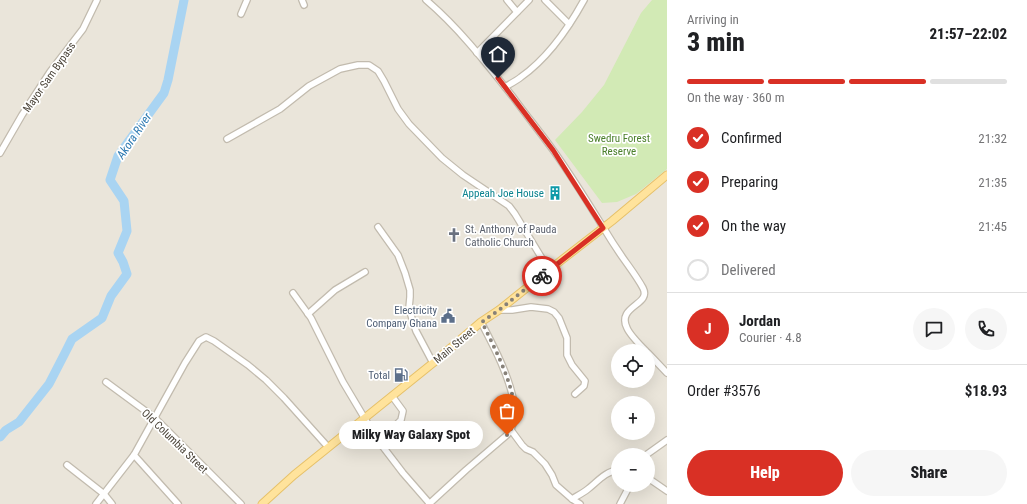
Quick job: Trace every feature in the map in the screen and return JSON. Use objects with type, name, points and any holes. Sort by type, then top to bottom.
[{"type":"main road","name":"Main Street","points":[[262,504],[328,447],[482,322],[612,222],[667,175]]},
{"type":"street","name":"Mayor Sam Bypass","points":[[0,153],[50,72],[83,28],[97,0]]},
{"type":"street","points":[[240,14],[247,0]]},
{"type":"street","points":[[426,0],[458,30],[505,87],[553,150],[621,256],[638,279],[645,295],[642,300],[626,313],[625,323],[627,329],[640,344]]},
{"type":"street","points":[[507,0],[517,12]]},
{"type":"street","points":[[477,53],[529,0]]},
{"type":"street","points":[[545,0],[569,24]]},
{"type":"street","points":[[505,87],[521,77],[552,48],[584,0]]},
{"type":"street","points":[[227,139],[280,109],[309,86],[340,69],[358,65],[369,65],[378,71],[398,109],[409,124],[442,158],[463,175],[509,206],[549,270]]},
{"type":"street","points":[[378,227],[398,255],[410,290],[409,308],[413,322],[416,331],[433,363]]},
{"type":"street","points":[[308,314],[335,290],[365,272]]},
{"type":"street","points":[[293,293],[308,314],[343,382],[377,439],[403,473],[430,504],[511,430],[515,414],[514,403],[508,380],[482,322]]},
{"type":"street","points":[[499,310],[512,310],[531,307],[548,308],[554,312],[559,318],[567,338],[567,354],[572,365],[585,381],[584,386],[575,394]]},
{"type":"street","points":[[96,504],[134,455],[186,362],[199,342],[206,337],[248,365],[266,380],[328,447]]},
{"type":"street","points":[[655,360],[667,373]]},
{"type":"street","name":"Old Columbia Street","points":[[106,382],[155,418],[241,504]]},
{"type":"street","points":[[377,439],[401,420],[403,411],[392,396]]},
{"type":"street","points":[[511,430],[522,445],[526,449],[533,452],[545,464],[556,485],[580,504]]},
{"type":"street","points":[[655,449],[667,440]]},
{"type":"street","points":[[134,455],[178,504]]},
{"type":"street","points":[[67,465],[104,494],[112,504]]},
{"type":"street","points":[[572,499],[611,471]]},
{"type":"street","points":[[655,483],[667,491]]},
{"type":"street","points":[[620,504],[626,492]]},
{"type":"shaded area","points":[[0,0],[667,0],[667,504],[0,504]]},
{"type":"green space","name":"Swedru Forest Reserve","points":[[652,0],[667,0],[667,169],[636,194],[617,202],[602,203],[555,140],[582,112],[604,85],[641,13]]},
{"type":"waterway","name":"Akora River","points":[[0,437],[6,430],[19,422],[49,384],[72,339],[102,318],[111,296],[127,274],[118,253],[127,231],[124,201],[110,180],[118,156],[164,93],[184,0]]},
{"type":"way so far","points":[[507,435],[513,424],[515,414],[514,403],[508,380],[482,322],[542,276]]},
{"type":"place","name":"Appeah Joe House","points":[[555,193]]},
{"type":"place","name":"St. Anthony of Pauda Catholic Church","points":[[454,235]]},
{"type":"place","name":"Electricity Company Ghana","points":[[448,316]]},
{"type":"place","name":"Total","points":[[401,375]]},
{"type":"place","name":"Milky Way Galaxy Spot","points":[[507,435]]},
{"type":"route","points":[[498,78],[553,150],[603,228],[542,276]]}]
